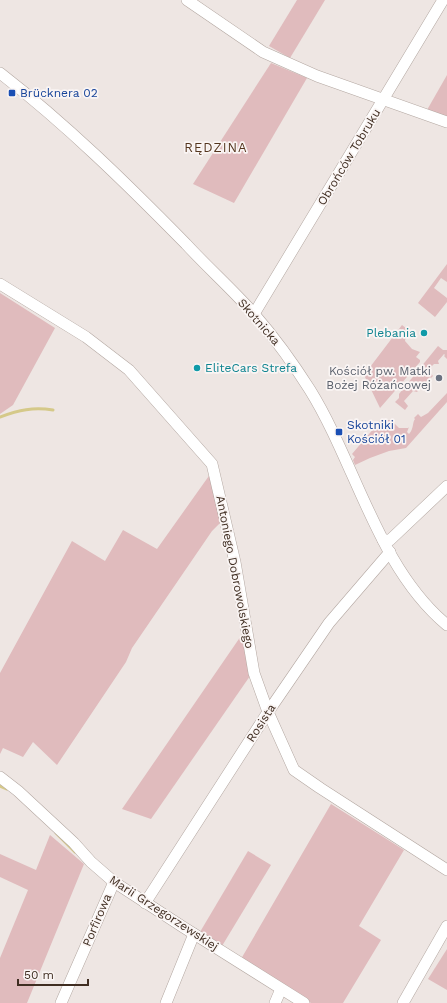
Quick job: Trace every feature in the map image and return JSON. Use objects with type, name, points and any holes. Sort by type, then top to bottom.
[{"type":"street","points":[[187,0],[269,55],[317,76],[447,122]]},
{"type":"street","name":"Obrońców Tobruku","points":[[254,314],[444,0]]},
{"type":"street","name":"Skotnicka","points":[[0,74],[94,152],[254,314],[284,352],[310,390],[323,413],[383,540],[402,573],[423,601],[447,626]]},
{"type":"street","name":"Antoniego Dobrowolskiego","points":[[0,284],[86,338],[129,370],[212,464],[235,562],[254,673],[268,712],[294,770],[447,870]]},
{"type":"street","points":[[383,540],[390,540],[447,486]]},
{"type":"street","name":"Rosista","points":[[145,903],[268,712],[329,623],[390,552]]},
{"type":"street","name":"Marii Grzegorzewskiej","points":[[0,778],[18,791],[74,842],[91,862],[114,882],[304,1003]]},
{"type":"street","name":"Porfirowa","points":[[61,1003],[114,882]]},
{"type":"street","points":[[403,1003],[447,926]]},
{"type":"street","points":[[166,1003],[194,934]]},
{"type":"street","points":[[275,1003],[281,989]]},
{"type":"shaded area","points":[[297,0],[325,0],[290,58],[269,46]]},
{"type":"shaded area","points":[[271,63],[307,78],[234,203],[193,184]]},
{"type":"shaded area","points":[[447,75],[447,117],[427,110]]},
{"type":"shaded area","points":[[447,264],[447,282],[441,278],[434,288],[447,298],[447,302],[435,317],[418,303]]},
{"type":"shaded area","points":[[0,293],[55,328],[13,405],[0,414]]},
{"type":"shaded area","points":[[402,325],[407,329],[405,341],[412,349],[420,352],[416,357],[420,360],[420,362],[380,408],[364,375]]},
{"type":"shaded area","points":[[438,346],[443,350],[447,350],[447,359],[444,354],[438,361],[439,364],[434,364],[432,366],[430,372],[433,376],[431,378],[430,377],[417,392],[413,391],[404,401],[408,406],[405,410],[395,402],[399,398],[399,394]]},
{"type":"shaded area","points":[[447,393],[447,402],[406,448],[389,451],[355,465],[353,460],[355,457],[352,454],[381,420],[391,420],[399,428],[409,427],[407,432],[409,434],[411,432],[414,418],[418,414],[421,417],[428,413]]},
{"type":"shaded area","points":[[211,473],[222,521],[212,531],[132,648],[126,662],[57,765],[33,742],[23,757],[3,748],[0,754],[0,673],[72,541],[105,561],[123,530],[157,549]]},
{"type":"shaded area","points":[[243,633],[250,676],[151,819],[122,809]]},
{"type":"shaded area","points":[[331,804],[404,850],[359,926],[381,940],[343,1003],[311,1003],[241,959]]},
{"type":"shaded area","points":[[50,835],[84,864],[27,1003],[0,1003],[0,958],[28,890],[0,877],[0,854],[36,870]]},
{"type":"shaded area","points":[[248,851],[271,865],[222,946],[200,932]]},
{"type":"shaded area","points":[[447,949],[447,990],[428,979]]},
{"type":"waterway","points":[[0,417],[26,410],[53,410]]},
{"type":"waterway","points":[[0,786],[7,789]]},
{"type":"waterway","points":[[56,833],[75,852]]},
{"type":"place","name":"Brücknera 02","points":[[12,93]]},
{"type":"place","name":"Plebania","points":[[424,333]]},
{"type":"place","name":"EliteCars Strefa","points":[[197,368]]},
{"type":"place","name":"Kościół pw. Matki Bożej Różańcowej","points":[[439,378]]},
{"type":"place","name":"Skotniki Kościół 01","points":[[339,432]]},
{"type":"district","name":"RĘDZINA","points":[[216,147]]}]
